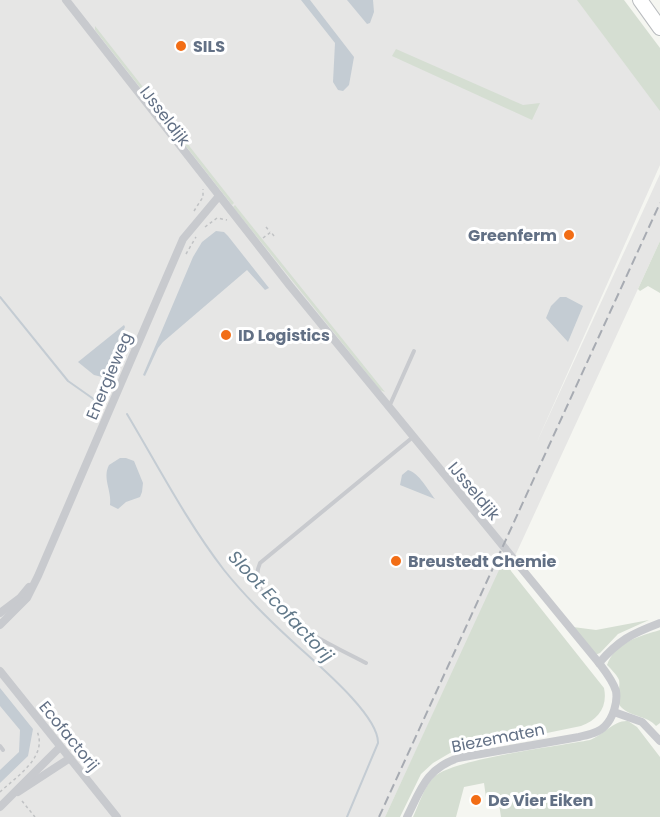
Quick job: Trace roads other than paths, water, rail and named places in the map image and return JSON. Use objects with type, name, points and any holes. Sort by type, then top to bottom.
[{"type":"highway","points":[[640,0],[660,28]]},
{"type":"street","name":"IJsseldijk","points":[[66,0],[388,407],[599,663],[615,690],[614,712]]},
{"type":"street","name":"Energieweg","points":[[0,625],[27,598],[38,576],[183,239],[219,196]]},
{"type":"street","name":"Energieweg","points":[[0,613],[20,598],[38,576]]},
{"type":"street","points":[[599,663],[619,642],[636,632],[660,623]]},
{"type":"street","name":"Ecofactorij","points":[[0,671],[117,817]]},
{"type":"street","points":[[614,712],[642,722],[660,741]]},
{"type":"street","name":"Biezematen","points":[[408,817],[429,775],[443,764],[458,758],[595,733],[605,727],[614,712]]},
{"type":"street","points":[[0,807],[60,747]]},
{"type":"street","points":[[16,792],[26,788],[70,758]]},
{"type":"lane","points":[[388,407],[414,351]]},
{"type":"lane","points":[[366,663],[292,623],[259,588],[257,569],[260,563],[413,437]]},
{"type":"waterway","name":"Sloot Ecofactorij","points":[[0,297],[68,381],[95,400]]},
{"type":"waterway","name":"Sloot Ecofactorij","points":[[127,414],[185,513],[224,570],[265,615],[343,688],[368,717],[378,743],[347,817]]},
{"type":"railway","points":[[379,817],[660,203]]},
{"type":"place","name":"SILS","points":[[181,46]]},
{"type":"place","name":"Greenferm","points":[[569,235]]},
{"type":"place","name":"ID Logistics","points":[[226,335]]},
{"type":"place","name":"Breustedt Chemie","points":[[396,561]]},
{"type":"place","name":"De Vier Eiken","points":[[476,800]]}]
